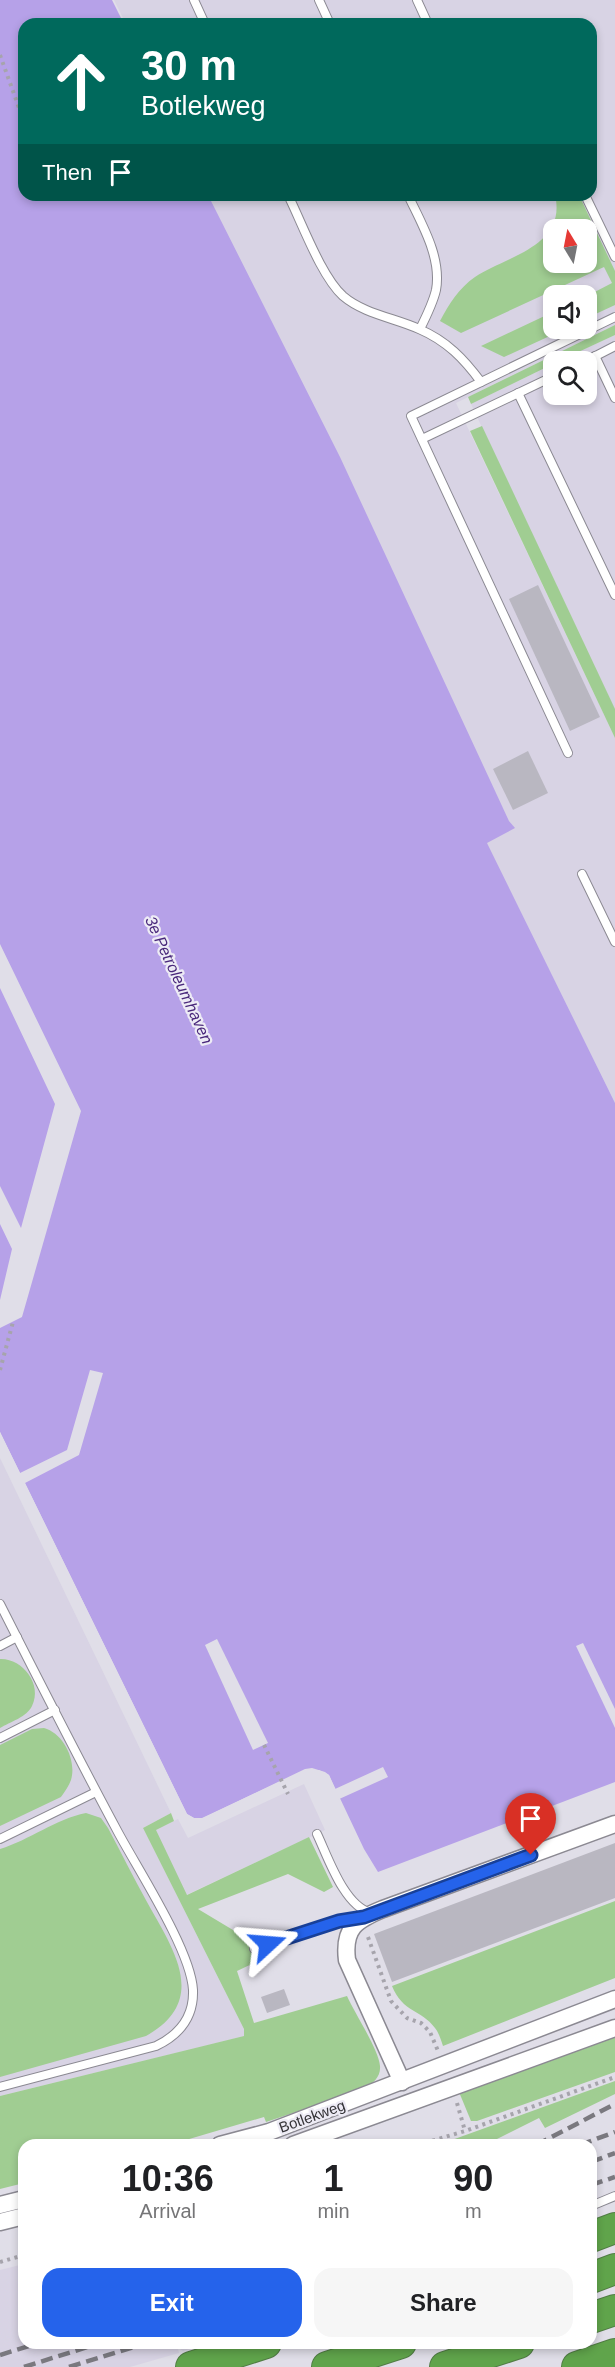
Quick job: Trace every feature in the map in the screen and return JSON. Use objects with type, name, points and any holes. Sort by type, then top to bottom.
[{"type":"highway","points":[[597,2235],[615,2228]]},
{"type":"highway","points":[[597,2276],[615,2269]]},
{"type":"highway","points":[[597,2316],[615,2310]]},
{"type":"highway","points":[[191,2367],[247,2349]]},
{"type":"highway","points":[[328,2367],[383,2349]]},
{"type":"highway","points":[[445,2367],[500,2349]]},
{"type":"highway","points":[[577,2367],[615,2354]]},
{"type":"street","points":[[402,2082],[347,1960],[345,1944],[351,1928],[366,1916],[615,1824]]},
{"type":"street","name":"Botlekweg","points":[[243,2139],[269,2132],[402,2082],[615,1999]]},
{"type":"street","name":"Botlekweg","points":[[310,2139],[615,2028]]},
{"type":"street","points":[[0,2205],[18,2200]]},
{"type":"street","points":[[0,2222],[18,2218]]},
{"type":"lane","points":[[194,0],[202,18]]},
{"type":"lane","points":[[319,0],[327,18]]},
{"type":"lane","points":[[417,0],[425,18]]},
{"type":"lane","points":[[291,201],[328,278],[343,296],[361,307],[420,329],[455,351],[482,382]]},
{"type":"lane","points":[[411,201],[428,237],[436,266],[436,288],[420,329]]},
{"type":"lane","points":[[588,201],[615,257]]},
{"type":"lane","points":[[568,753],[411,416],[615,317]]},
{"type":"lane","points":[[597,355],[615,346]]},
{"type":"lane","points":[[597,360],[615,398]]},
{"type":"lane","points":[[422,439],[543,381]]},
{"type":"lane","points":[[518,393],[615,595]]},
{"type":"lane","points":[[582,874],[615,942]]},
{"type":"lane","points":[[0,1604],[96,1792],[186,1960],[193,1986],[191,2008],[181,2029],[171,2038],[156,2046],[0,2087]]},
{"type":"lane","points":[[0,1646],[17,1637]]},
{"type":"lane","points":[[0,1738],[55,1710]]},
{"type":"lane","points":[[0,1839],[96,1792]]},
{"type":"lane","points":[[317,1834],[335,1872],[355,1905],[366,1916]]},
{"type":"lane","points":[[254,1949],[322,1926],[366,1916]]},
{"type":"lane","points":[[597,2204],[615,2196]]},
{"type":"path","points":[[0,55],[18,105]]},
{"type":"path","points":[[0,1371],[13,1322]]},
{"type":"path","points":[[264,1745],[288,1794]]},
{"type":"path","points":[[366,1916],[392,2001],[407,2018],[421,2023],[430,2032],[443,2066]]},
{"type":"path","points":[[438,2139],[615,2077]]},
{"type":"path","points":[[453,2088],[465,2131]]},
{"type":"path","points":[[0,2262],[18,2257]]},
{"type":"shaded area","points":[[114,0],[615,0],[615,325],[597,334],[597,285],[543,285],[543,339],[586,339],[562,351],[543,351],[543,360],[456,403],[615,738],[615,1103],[486,842],[514,828],[211,201],[597,201],[597,18],[123,18]]},
{"type":"shaded area","points":[[615,335],[615,710],[471,404],[543,369],[543,405],[597,405],[597,351],[581,351]]},
{"type":"shaded area","points":[[0,1458],[171,1813],[143,1828],[244,2029],[245,2036],[0,2096]]},
{"type":"shaded area","points":[[304,1784],[325,1830],[186,1895],[155,1830],[178,1819],[188,1838]]},
{"type":"shaded area","points":[[18,2266],[18,2349],[178,2349],[179,2353],[130,2367],[0,2367],[0,2270]]},
{"type":"green space","points":[[555,201],[582,201],[590,219],[554,219]]},
{"type":"green space","points":[[597,233],[615,271],[615,305],[597,313],[597,291],[612,283],[604,267],[597,270]]},
{"type":"green space","points":[[543,238],[543,273],[591,273],[565,285],[543,285],[543,295],[461,333],[440,321],[447,308],[469,281],[532,247]]},
{"type":"green space","points":[[543,317],[543,339],[504,357],[481,346]]},
{"type":"green space","points":[[615,325],[615,335],[581,351],[562,351],[586,339],[597,339],[597,334]]},
{"type":"green space","points":[[543,360],[543,369],[471,404],[468,397]]},
{"type":"green space","points":[[482,426],[615,709],[615,738],[470,431]]},
{"type":"green space","points":[[0,1659],[16,1663],[23,1668],[33,1681],[35,1698],[30,1710],[0,1728]]},
{"type":"green space","points":[[44,1728],[57,1735],[67,1748],[72,1764],[70,1782],[61,1797],[0,1826],[0,1745],[32,1729]]},
{"type":"green space","points":[[86,1813],[101,1818],[108,1828],[167,1938],[180,1973],[181,1990],[177,2006],[165,2022],[146,2036],[0,2077],[0,1849],[64,1820]]},
{"type":"green space","points":[[171,1813],[174,1821],[156,1830],[187,1895],[309,1837],[333,1887],[324,1892],[288,1874],[198,1909],[248,1939],[256,1962],[237,1971],[254,2023],[347,1996],[379,2059],[378,2077],[365,2089],[266,2122],[264,2117],[189,2139],[18,2139],[18,2184],[0,2189],[0,2096],[244,2036],[244,2029],[143,1828]]},
{"type":"green space","points":[[615,1901],[615,1978],[443,2046],[439,2034],[430,2022],[401,2001],[392,1986]]},
{"type":"green space","points":[[615,2035],[615,2072],[477,2121],[471,2121],[459,2092]]},
{"type":"green space","points":[[615,2081],[615,2094],[545,2128],[539,2118],[497,2139],[455,2139]]},
{"type":"water","name":"3e Petroleumhaven","points":[[0,0],[112,0],[121,18],[18,18],[18,201],[211,201],[340,457],[509,821],[515,828],[487,843],[615,1103],[615,1782],[378,1872],[364,1849],[329,1775],[319,1770],[305,1770],[202,1818],[194,1818],[187,1814],[0,1432]]},
{"type":"pier","points":[[0,944],[81,1111],[22,1317],[0,1328],[0,1300],[12,1249],[0,1224],[0,1186],[21,1228],[55,1104],[0,988]]},
{"type":"pier","points":[[90,1370],[103,1373],[79,1455],[25,1483],[187,1814],[194,1818],[203,1818],[305,1769],[312,1768],[325,1772],[329,1775],[335,1788],[332,1789],[327,1777],[318,1773],[306,1772],[203,1821],[184,1816],[0,1439],[0,1432],[20,1473],[67,1450]]},
{"type":"pier","points":[[217,1639],[268,1743],[253,1750],[205,1645]]},
{"type":"pier","points":[[583,1643],[615,1709],[615,1728],[576,1646]]},
{"type":"pier","points":[[383,1767],[388,1777],[337,1800],[332,1790]]},
{"type":"building","points":[[538,585],[600,717],[570,731],[509,599]]},
{"type":"building","points":[[528,751],[548,793],[513,810],[493,769]]},
{"type":"building","points":[[615,1843],[615,1898],[392,1982],[374,1934]]},
{"type":"building","points":[[284,1989],[290,2005],[267,2013],[261,1997]]},
{"type":"railway","points":[[548,2139],[615,2104]]},
{"type":"railway","points":[[596,2139],[615,2132]]},
{"type":"railway","points":[[597,2160],[615,2153]]},
{"type":"railway","points":[[597,2183],[615,2177]]},
{"type":"railway","points":[[0,2355],[20,2349]]},
{"type":"railway","points":[[24,2367],[81,2349]]},
{"type":"railway","points":[[69,2367],[128,2349]]},
{"type":"route","points":[[268,1944],[339,1921],[364,1917],[531,1855]]}]
